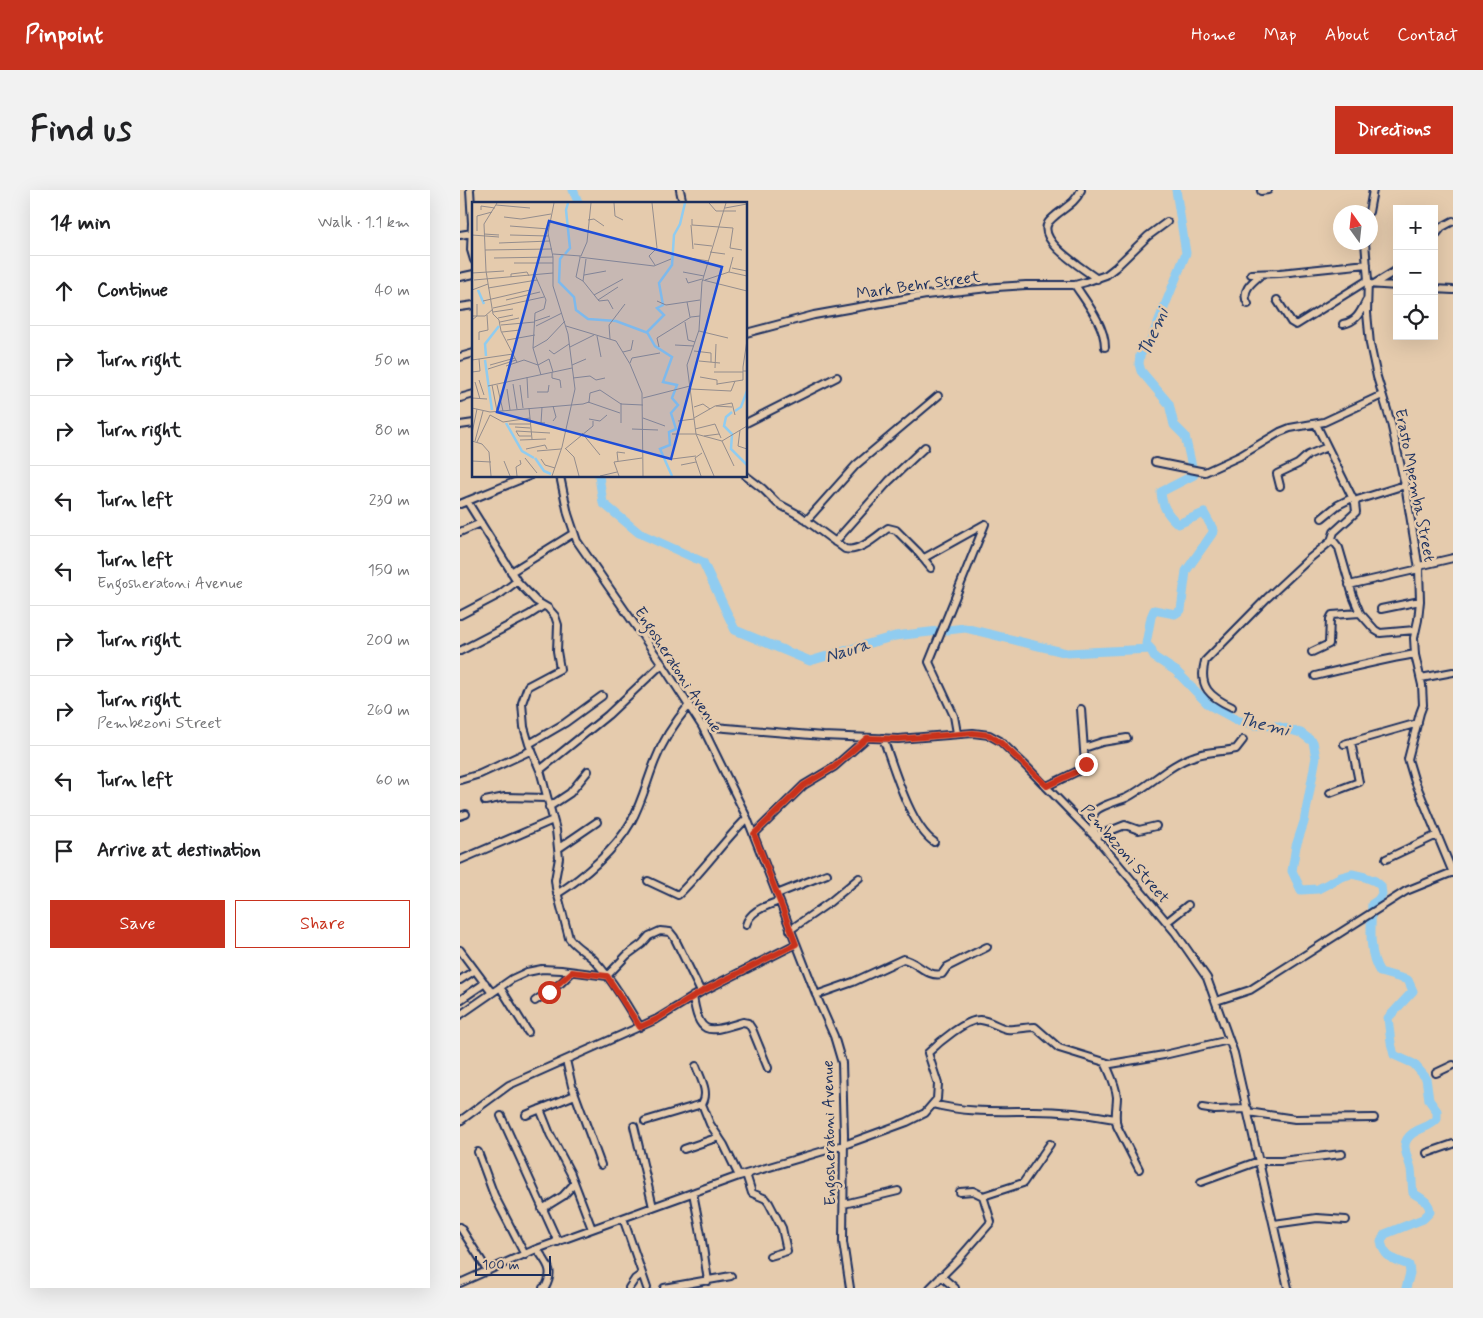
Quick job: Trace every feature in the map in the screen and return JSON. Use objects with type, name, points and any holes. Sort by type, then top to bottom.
[{"type":"street","points":[[470,190],[472,253]]},
{"type":"street","points":[[1081,190],[1078,198],[1049,222],[1046,229],[1050,238],[1066,258],[1097,279],[1115,268],[1148,236],[1167,222]]},
{"type":"street","points":[[1370,205],[1373,190]]},
{"type":"street","points":[[1438,232],[1453,221]]},
{"type":"street","points":[[460,235],[472,233]]},
{"type":"street","name":"Erasto Mpemba Street","points":[[1366,250],[1370,283],[1366,300],[1370,344],[1405,484],[1419,567],[1420,600],[1414,638],[1424,705],[1408,759],[1414,780],[1453,873]]},
{"type":"street","points":[[1251,274],[1367,264]]},
{"type":"street","points":[[1278,300],[1291,322],[1296,324],[1393,272]]},
{"type":"street","points":[[1248,304],[1245,293],[1251,283],[1262,274]]},
{"type":"street","name":"Mark Behr Street","points":[[748,332],[814,315],[926,295],[1026,285],[1075,284],[1097,279]]},
{"type":"street","points":[[1370,283],[1393,286]]},
{"type":"street","points":[[1075,284],[1099,325],[1105,347]]},
{"type":"street","points":[[1438,288],[1453,290]]},
{"type":"street","points":[[1343,324],[1350,322],[1360,314],[1366,300]]},
{"type":"street","points":[[748,422],[838,377]]},
{"type":"street","points":[[1155,462],[1205,472],[1240,456],[1280,432],[1331,419],[1382,395]]},
{"type":"street","points":[[806,521],[856,465],[938,396]]},
{"type":"street","points":[[1232,707],[1218,700],[1206,688],[1205,661],[1268,598],[1332,539],[1334,532],[1356,512],[1353,501],[1316,424]]},
{"type":"street","points":[[835,542],[889,481],[924,447]]},
{"type":"street","points":[[1280,486],[1277,474],[1298,464],[1308,455],[1327,447]]},
{"type":"street","points":[[460,504],[524,478]]},
{"type":"street","name":"Engosheratoni Avenue","points":[[560,478],[574,533],[588,558],[662,664],[702,726],[754,834],[790,930],[834,1036],[842,1063],[844,1242],[850,1288]]},
{"type":"street","points":[[748,478],[778,503],[799,515],[845,549],[853,550],[888,528],[891,528],[903,536],[931,568]]},
{"type":"street","points":[[1322,518],[1338,504],[1357,500],[1405,484]]},
{"type":"street","points":[[467,500],[511,572],[527,593],[552,612],[557,620],[557,651],[560,668],[528,686],[524,693],[522,716],[530,747],[540,770],[559,848],[555,880],[557,894],[572,943],[594,960],[607,976],[640,1027]]},
{"type":"street","points":[[460,532],[481,523]]},
{"type":"street","points":[[924,558],[986,524],[929,662],[954,716],[957,733]]},
{"type":"street","points":[[511,572],[574,533]]},
{"type":"street","points":[[1332,539],[1339,548],[1349,585],[1360,613],[1380,633],[1415,630]]},
{"type":"street","points":[[1349,585],[1453,558]]},
{"type":"street","points":[[460,615],[500,594],[518,581]]},
{"type":"street","points":[[1381,609],[1420,600]]},
{"type":"street","points":[[460,651],[543,606]]},
{"type":"street","points":[[1312,652],[1329,644],[1330,619],[1332,615],[1360,613]]},
{"type":"street","points":[[1315,676],[1415,654]]},
{"type":"street","points":[[540,770],[602,720],[662,664]]},
{"type":"street","points":[[1421,678],[1453,672]]},
{"type":"street","points":[[460,780],[480,774],[530,747],[602,696]]},
{"type":"street","points":[[557,894],[597,862],[625,831],[638,806],[661,746],[689,705]]},
{"type":"street","points":[[1047,786],[1084,767],[1086,759],[1081,709]]},
{"type":"street","points":[[1330,793],[1359,781],[1347,743],[1418,723]]},
{"type":"street","name":"Pembezoni Street","points":[[702,726],[823,736],[898,739],[957,733],[989,735],[1000,742],[1047,786],[1098,838],[1167,922],[1202,969],[1216,1001],[1229,1040],[1248,1110],[1288,1288]]},
{"type":"street","points":[[754,834],[804,785],[834,767],[867,738]]},
{"type":"street","points":[[883,738],[911,810],[921,830],[934,842]]},
{"type":"street","points":[[1084,748],[1102,742],[1127,738]]},
{"type":"street","points":[[1156,826],[1139,830],[1125,825],[1098,838],[1092,819],[1093,814],[1100,808],[1138,791],[1186,759],[1207,752],[1236,749],[1243,740]]},
{"type":"street","points":[[549,807],[570,793],[588,771]]},
{"type":"street","points":[[484,801],[505,797],[547,798]]},
{"type":"street","points":[[648,881],[678,896],[707,866],[726,840],[747,818]]},
{"type":"street","points":[[460,860],[553,820]]},
{"type":"street","points":[[559,848],[597,822]]},
{"type":"street","points":[[1386,859],[1437,835]]},
{"type":"street","points":[[1216,1001],[1250,990],[1406,891],[1453,873]]},
{"type":"street","points":[[746,925],[753,913],[778,897],[827,874]]},
{"type":"street","points":[[790,930],[859,878]]},
{"type":"street","points":[[1167,922],[1188,905]]},
{"type":"street","points":[[607,976],[649,936],[660,931],[666,931],[674,936],[701,992]]},
{"type":"street","points":[[460,1120],[509,1085],[657,1019],[693,996],[796,944]]},
{"type":"street","points":[[816,995],[853,982],[903,959],[932,974],[942,974],[947,967],[987,947]]},
{"type":"street","points":[[461,952],[492,993]]},
{"type":"street","points":[[460,1015],[500,987],[527,972],[542,969],[607,976]]},
{"type":"street","points":[[460,980],[475,970]]},
{"type":"street","points":[[535,1001],[561,983],[572,972]]},
{"type":"street","points":[[460,1000],[485,983]]},
{"type":"street","points":[[500,987],[528,1032]]},
{"type":"street","points":[[693,996],[699,1022],[705,1028],[712,1030],[743,1022],[748,1023],[768,1068]]},
{"type":"street","points":[[460,1283],[525,1254],[739,1176],[844,1145],[907,1122],[925,1112],[937,1099],[938,1084],[928,1053],[960,1027],[977,1020],[1008,1029],[1035,1028],[1059,1048],[1118,1064],[1229,1040]]},
{"type":"street","points":[[566,1060],[572,1086],[601,1165]]},
{"type":"street","points":[[1105,1062],[1115,1086],[1117,1097],[1115,1119],[1117,1126],[1138,1169]]},
{"type":"street","points":[[1436,1073],[1453,1065]]},
{"type":"street","points":[[696,1066],[703,1082],[705,1096],[702,1104],[710,1124],[719,1137],[739,1176]]},
{"type":"street","points":[[526,1115],[575,1095]]},
{"type":"street","points":[[645,1120],[702,1104]]},
{"type":"street","points":[[933,1104],[947,1108],[989,1112],[1044,1112],[1100,1116],[1115,1119]]},
{"type":"street","points":[[1202,1108],[1248,1110],[1295,1119],[1374,1118]]},
{"type":"street","points":[[540,1109],[550,1134],[571,1174],[592,1229]]},
{"type":"street","points":[[501,1116],[558,1242]]},
{"type":"street","points":[[634,1126],[653,1207]]},
{"type":"street","points":[[684,1149],[719,1137]]},
{"type":"street","points":[[960,1192],[973,1191],[983,1196],[998,1193],[1024,1183],[1050,1144]]},
{"type":"street","points":[[1427,1153],[1453,1144]]},
{"type":"street","points":[[478,1152],[494,1195],[525,1254]]},
{"type":"street","points":[[1201,1182],[1259,1161],[1281,1161],[1342,1154]]},
{"type":"street","points":[[746,1174],[751,1192],[768,1201],[778,1218],[786,1240],[787,1251],[770,1256]]},
{"type":"street","points":[[542,1209],[564,1196],[574,1184]]},
{"type":"street","points":[[844,1204],[898,1191]]},
{"type":"street","points":[[693,1194],[708,1281]]},
{"type":"street","points":[[930,1288],[958,1261],[991,1222],[983,1196]]},
{"type":"street","points":[[623,1218],[647,1288]]},
{"type":"street","points":[[1274,1224],[1317,1218],[1346,1220]]},
{"type":"street","points":[[460,1227],[488,1271]]},
{"type":"street","points":[[537,1250],[550,1271],[546,1288],[543,1288]]},
{"type":"street","points":[[629,1288],[635,1278],[642,1274]]},
{"type":"street","points":[[664,1288],[731,1276]]},
{"type":"street","points":[[941,1276],[955,1288]]},
{"type":"waterway","name":"Naura","points":[[573,190],[578,202]]},
{"type":"waterway","name":"Themi","points":[[1176,190],[1186,253],[1151,340],[1140,355],[1139,364],[1141,371],[1169,404],[1174,425],[1185,436],[1194,475],[1161,492],[1164,506],[1178,524],[1204,513],[1214,531],[1186,571],[1181,610],[1175,614],[1154,610],[1146,644],[1151,649],[1154,657],[1176,671],[1209,705],[1237,720],[1254,725],[1277,726],[1301,733],[1313,742],[1316,757],[1304,822],[1296,846],[1292,871],[1301,890],[1318,889],[1341,877],[1352,874],[1375,881],[1381,886],[1382,894],[1372,904],[1371,940],[1376,965],[1380,972],[1408,980],[1413,991],[1388,1018],[1391,1043],[1394,1055],[1414,1064],[1426,1078],[1429,1100],[1437,1111],[1437,1119],[1408,1137],[1405,1146],[1411,1169],[1413,1193],[1427,1203],[1430,1212],[1423,1219],[1385,1234],[1381,1241],[1384,1251],[1390,1257],[1409,1265],[1410,1273],[1406,1288]]},
{"type":"waterway","name":"Naura","points":[[599,478],[603,503],[639,533],[703,562],[735,630],[810,661],[895,636],[965,628],[1067,653],[1151,649]]},
{"type":"route","points":[[549,992],[572,972],[607,976],[640,1027],[657,1019],[701,992],[796,944],[754,834],[804,785],[828,772],[867,738],[898,739],[973,733],[989,735],[1000,742],[1047,786],[1080,770],[1086,764]]}]
